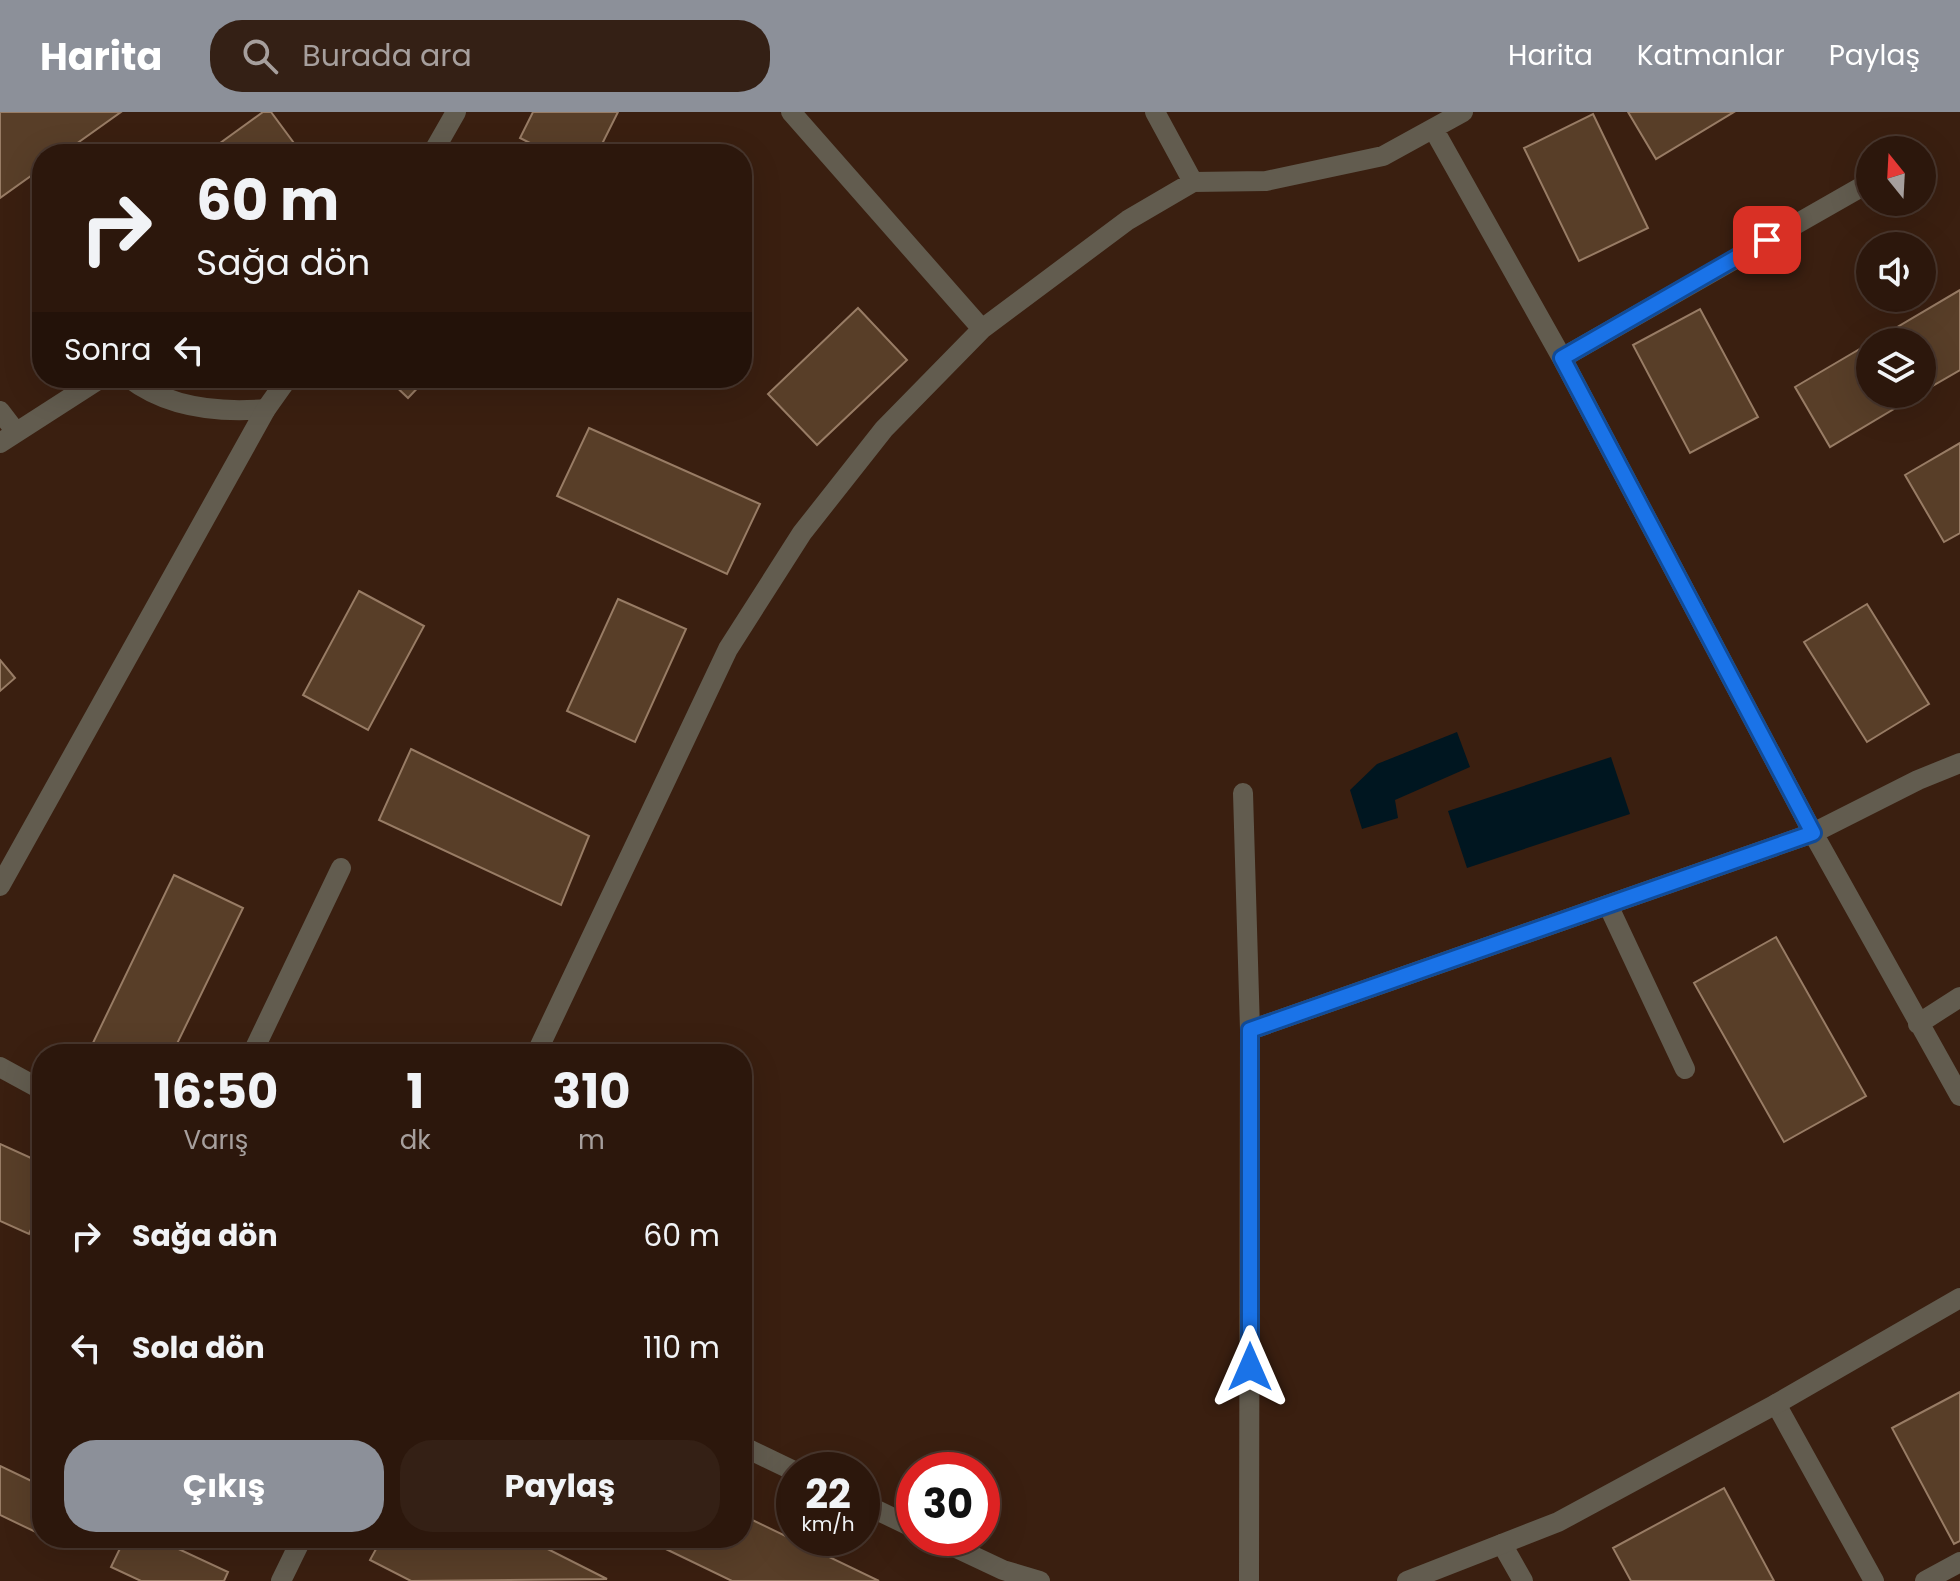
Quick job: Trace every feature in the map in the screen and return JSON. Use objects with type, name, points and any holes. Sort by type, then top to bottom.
[{"type":"street","points":[[438,144],[456,112]]},
{"type":"street","points":[[791,112],[982,329]]},
{"type":"street","points":[[1155,112],[1193,182]]},
{"type":"street","points":[[541,1044],[728,649],[802,533],[884,429],[982,329],[1128,220],[1193,182],[1266,181],[1383,156],[1463,112]]},
{"type":"street","points":[[1434,130],[1562,358],[1813,833],[1960,1096]]},
{"type":"street","points":[[1562,358],[1856,190]]},
{"type":"street","points":[[0,411],[8,438],[86,388]]},
{"type":"street","points":[[146,388],[163,398],[189,406],[240,411],[266,409]]},
{"type":"street","points":[[0,886],[266,409],[281,388]]},
{"type":"street","points":[[1250,1030],[1813,833],[1918,780],[1960,763]]},
{"type":"street","points":[[1243,793],[1250,1030],[1249,1581]]},
{"type":"street","points":[[257,1044],[341,868]]},
{"type":"street","points":[[1608,905],[1685,1069]]},
{"type":"street","points":[[1918,1024],[1960,997]]},
{"type":"street","points":[[0,1067],[32,1085]]},
{"type":"street","points":[[1407,1581],[1558,1522],[1776,1404],[1960,1298]]},
{"type":"street","points":[[1776,1404],[1874,1581]]},
{"type":"street","points":[[752,1451],[776,1462]]},
{"type":"street","points":[[1502,1544],[1523,1581]]},
{"type":"street","points":[[281,1581],[297,1548]]},
{"type":"street","points":[[967,1556],[1002,1576],[1040,1581]]},
{"type":"street","points":[[1925,1581],[1960,1562]]},
{"type":"water","points":[[1457,732],[1470,767],[1395,800],[1398,818],[1362,829],[1350,790],[1377,764]]},
{"type":"water","points":[[1611,757],[1630,814],[1467,868],[1448,811]]},
{"type":"building","points":[[0,112],[121,112],[76,144],[32,144],[32,175],[0,198]]},
{"type":"building","points":[[263,112],[271,112],[295,144],[219,144]]},
{"type":"building","points":[[533,112],[618,112],[602,144],[532,144],[520,138]]},
{"type":"building","points":[[1628,112],[1734,112],[1656,159]]},
{"type":"building","points":[[1593,114],[1648,228],[1579,261],[1524,148]]},
{"type":"building","points":[[1960,290],[1960,370],[1936,384],[1936,328],[1896,328],[1923,312],[1936,312],[1936,304]]},
{"type":"building","points":[[858,308],[907,360],[817,445],[768,394]]},
{"type":"building","points":[[1700,309],[1758,417],[1690,453],[1633,345]]},
{"type":"building","points":[[1856,351],[1856,408],[1895,408],[1830,447],[1795,387]]},
{"type":"building","points":[[398,388],[418,388],[408,398]]},
{"type":"building","points":[[589,428],[760,504],[727,574],[557,496]]},
{"type":"building","points":[[1960,443],[1960,533],[1944,542],[1905,475]]},
{"type":"building","points":[[359,591],[424,626],[368,730],[303,695]]},
{"type":"building","points":[[618,599],[686,629],[635,742],[567,711]]},
{"type":"building","points":[[1867,604],[1929,704],[1867,742],[1804,642]]},
{"type":"building","points":[[0,660],[15,678],[0,691]]},
{"type":"building","points":[[411,749],[589,836],[561,905],[379,820]]},
{"type":"building","points":[[174,875],[243,908],[177,1044],[92,1044]]},
{"type":"building","points":[[1776,937],[1866,1096],[1784,1142],[1694,983]]},
{"type":"building","points":[[0,1144],[32,1158],[32,1227],[29,1234],[0,1221]]},
{"type":"building","points":[[1960,1392],[1960,1541],[1954,1544],[1892,1428]]},
{"type":"building","points":[[0,1466],[32,1481],[32,1530],[0,1515]]},
{"type":"building","points":[[1724,1488],[1774,1581],[1631,1581],[1613,1548]]},
{"type":"building","points":[[752,1520],[776,1531],[776,1556],[827,1556],[879,1581],[732,1581],[664,1548],[752,1548]]},
{"type":"building","points":[[120,1548],[176,1548],[228,1572],[224,1581],[141,1581],[111,1567]]},
{"type":"building","points":[[377,1548],[546,1548],[607,1579],[411,1581],[370,1560]]},
{"type":"route","points":[[1250,1367],[1250,1030],[1813,833],[1562,358],[1767,240]]}]
